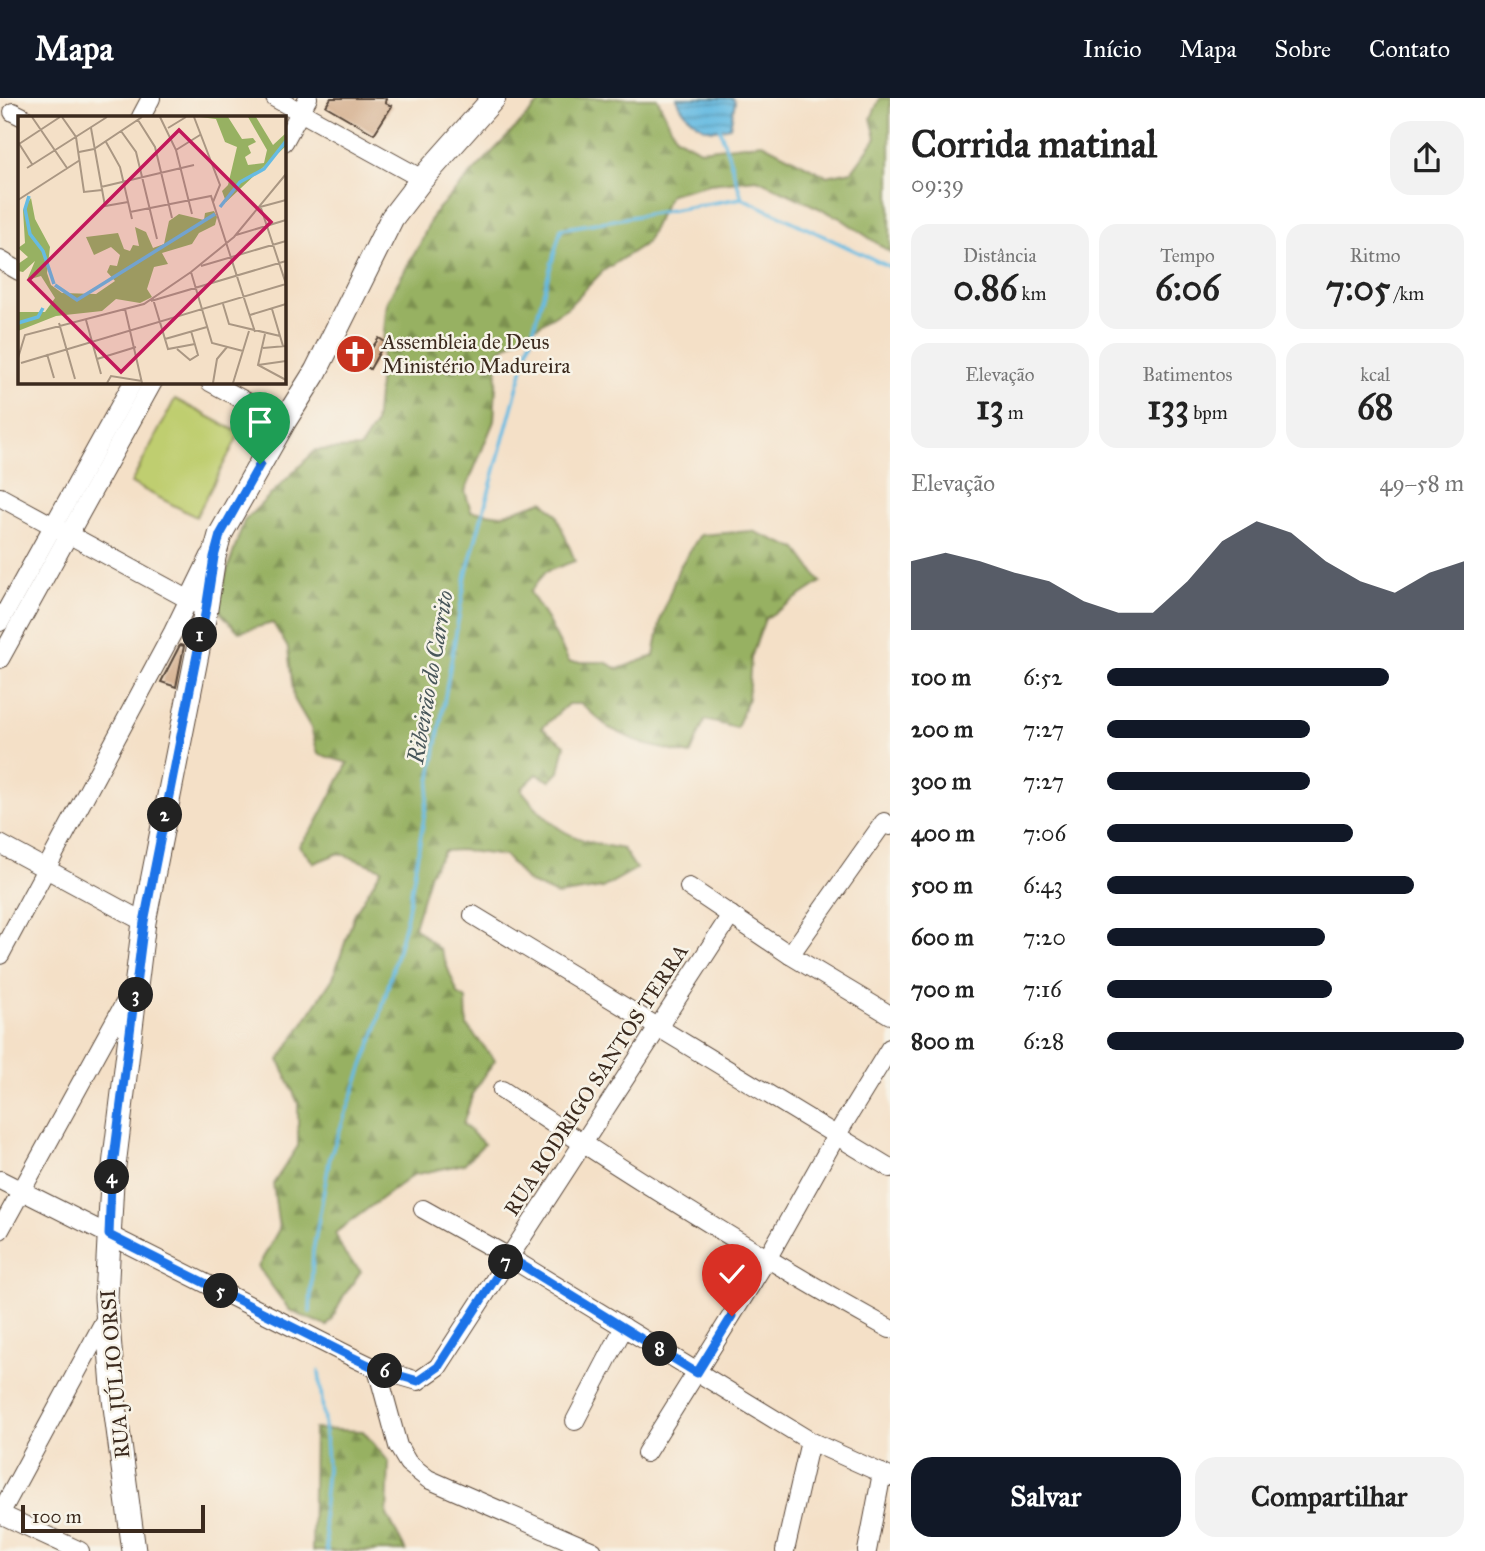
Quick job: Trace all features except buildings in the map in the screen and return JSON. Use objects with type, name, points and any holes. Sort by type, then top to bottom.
[{"type":"main road","name":"RUA JÚLIO ORSI","points":[[134,1551],[114,1399],[107,1316],[111,1182],[144,922],[199,611],[220,535],[316,371],[392,218],[422,179],[494,98]]},
{"type":"street","points":[[142,116],[151,98]]},
{"type":"street","points":[[285,135],[289,105],[422,179]]},
{"type":"street","points":[[0,260],[18,270]]},
{"type":"street","points":[[0,659],[133,383]]},
{"type":"street","points":[[0,622],[152,383]]},
{"type":"street","points":[[212,383],[284,422]]},
{"type":"street","points":[[0,497],[199,611],[173,632],[0,955]]},
{"type":"street","points":[[790,955],[887,824]]},
{"type":"street","points":[[0,844],[144,922]]},
{"type":"street","points":[[689,887],[790,955],[890,1015]]},
{"type":"street","points":[[473,915],[890,1168]]},
{"type":"street","name":"RUA RODRIGO SANTOS TERRA","points":[[0,1180],[352,1357],[377,1369],[418,1381],[438,1367],[731,915]]},
{"type":"street","points":[[0,1230],[137,981]]},
{"type":"street","points":[[646,1452],[767,1259],[836,1136],[890,1048]]},
{"type":"street","points":[[502,1090],[581,1143],[767,1259],[890,1329]]},
{"type":"street","points":[[423,1209],[509,1257],[810,1441],[886,1475],[867,1551]]},
{"type":"street","points":[[80,1551],[0,1514],[107,1316]]},
{"type":"street","points":[[575,1421],[624,1327]]},
{"type":"street","points":[[377,1369],[398,1446],[408,1463],[428,1479],[593,1551]]},
{"type":"street","points":[[785,1551],[810,1441]]},
{"type":"green space","points":[[544,98],[657,98],[676,137],[700,150],[762,143],[826,176],[852,171],[876,138],[871,118],[880,98],[890,98],[890,252],[840,218],[757,179],[709,184],[670,194],[646,243],[603,271],[568,307],[498,351],[494,421],[465,491],[471,511],[501,515],[543,501],[556,514],[575,561],[545,572],[530,592],[569,662],[605,662],[618,669],[654,656],[661,618],[679,568],[700,535],[752,531],[797,549],[821,582],[765,619],[751,658],[748,698],[737,728],[705,720],[690,755],[643,744],[609,728],[581,704],[568,704],[542,728],[565,745],[559,772],[550,781],[537,774],[521,789],[554,825],[589,842],[623,849],[636,869],[602,888],[557,895],[528,882],[505,856],[460,850],[444,851],[430,873],[414,927],[441,951],[458,994],[466,999],[467,1026],[495,1060],[473,1093],[463,1124],[484,1144],[464,1164],[413,1175],[335,1233],[345,1255],[361,1271],[327,1326],[290,1311],[258,1267],[279,1229],[273,1184],[298,1146],[298,1103],[279,1060],[333,978],[355,913],[382,869],[339,853],[314,863],[299,846],[316,824],[348,763],[318,754],[311,728],[294,699],[288,648],[273,623],[239,632],[215,607],[244,521],[316,450],[360,448],[375,425],[387,301],[420,244],[433,214]]},
{"type":"green space","points":[[175,399],[240,433],[196,517],[131,483]]},
{"type":"green space","points":[[314,1429],[363,1431],[389,1462],[387,1515],[406,1551],[312,1551]]},
{"type":"water","points":[[677,98],[733,98],[735,102],[730,127],[713,130],[702,127],[686,113]]},
{"type":"waterway","points":[[719,126],[742,198]]},
{"type":"waterway","points":[[742,198],[890,267]]},
{"type":"waterway","name":"Ribeirão do Carrito","points":[[310,1312],[313,1251],[330,1157],[377,1027],[407,916],[466,575],[561,229],[742,198]]},
{"type":"waterway","name":"Ribeirão do Carrito","points":[[319,1371],[327,1469],[323,1511],[327,1551]]},
{"type":"place","name":"Assembleia de Deus Ministério Madureira","points":[[355,354]]},
{"type":"route","points":[[260,464],[220,535],[214,557],[144,922],[111,1182],[109,1235],[377,1369],[418,1381],[438,1367],[509,1257],[697,1373],[732,1316]]}]
